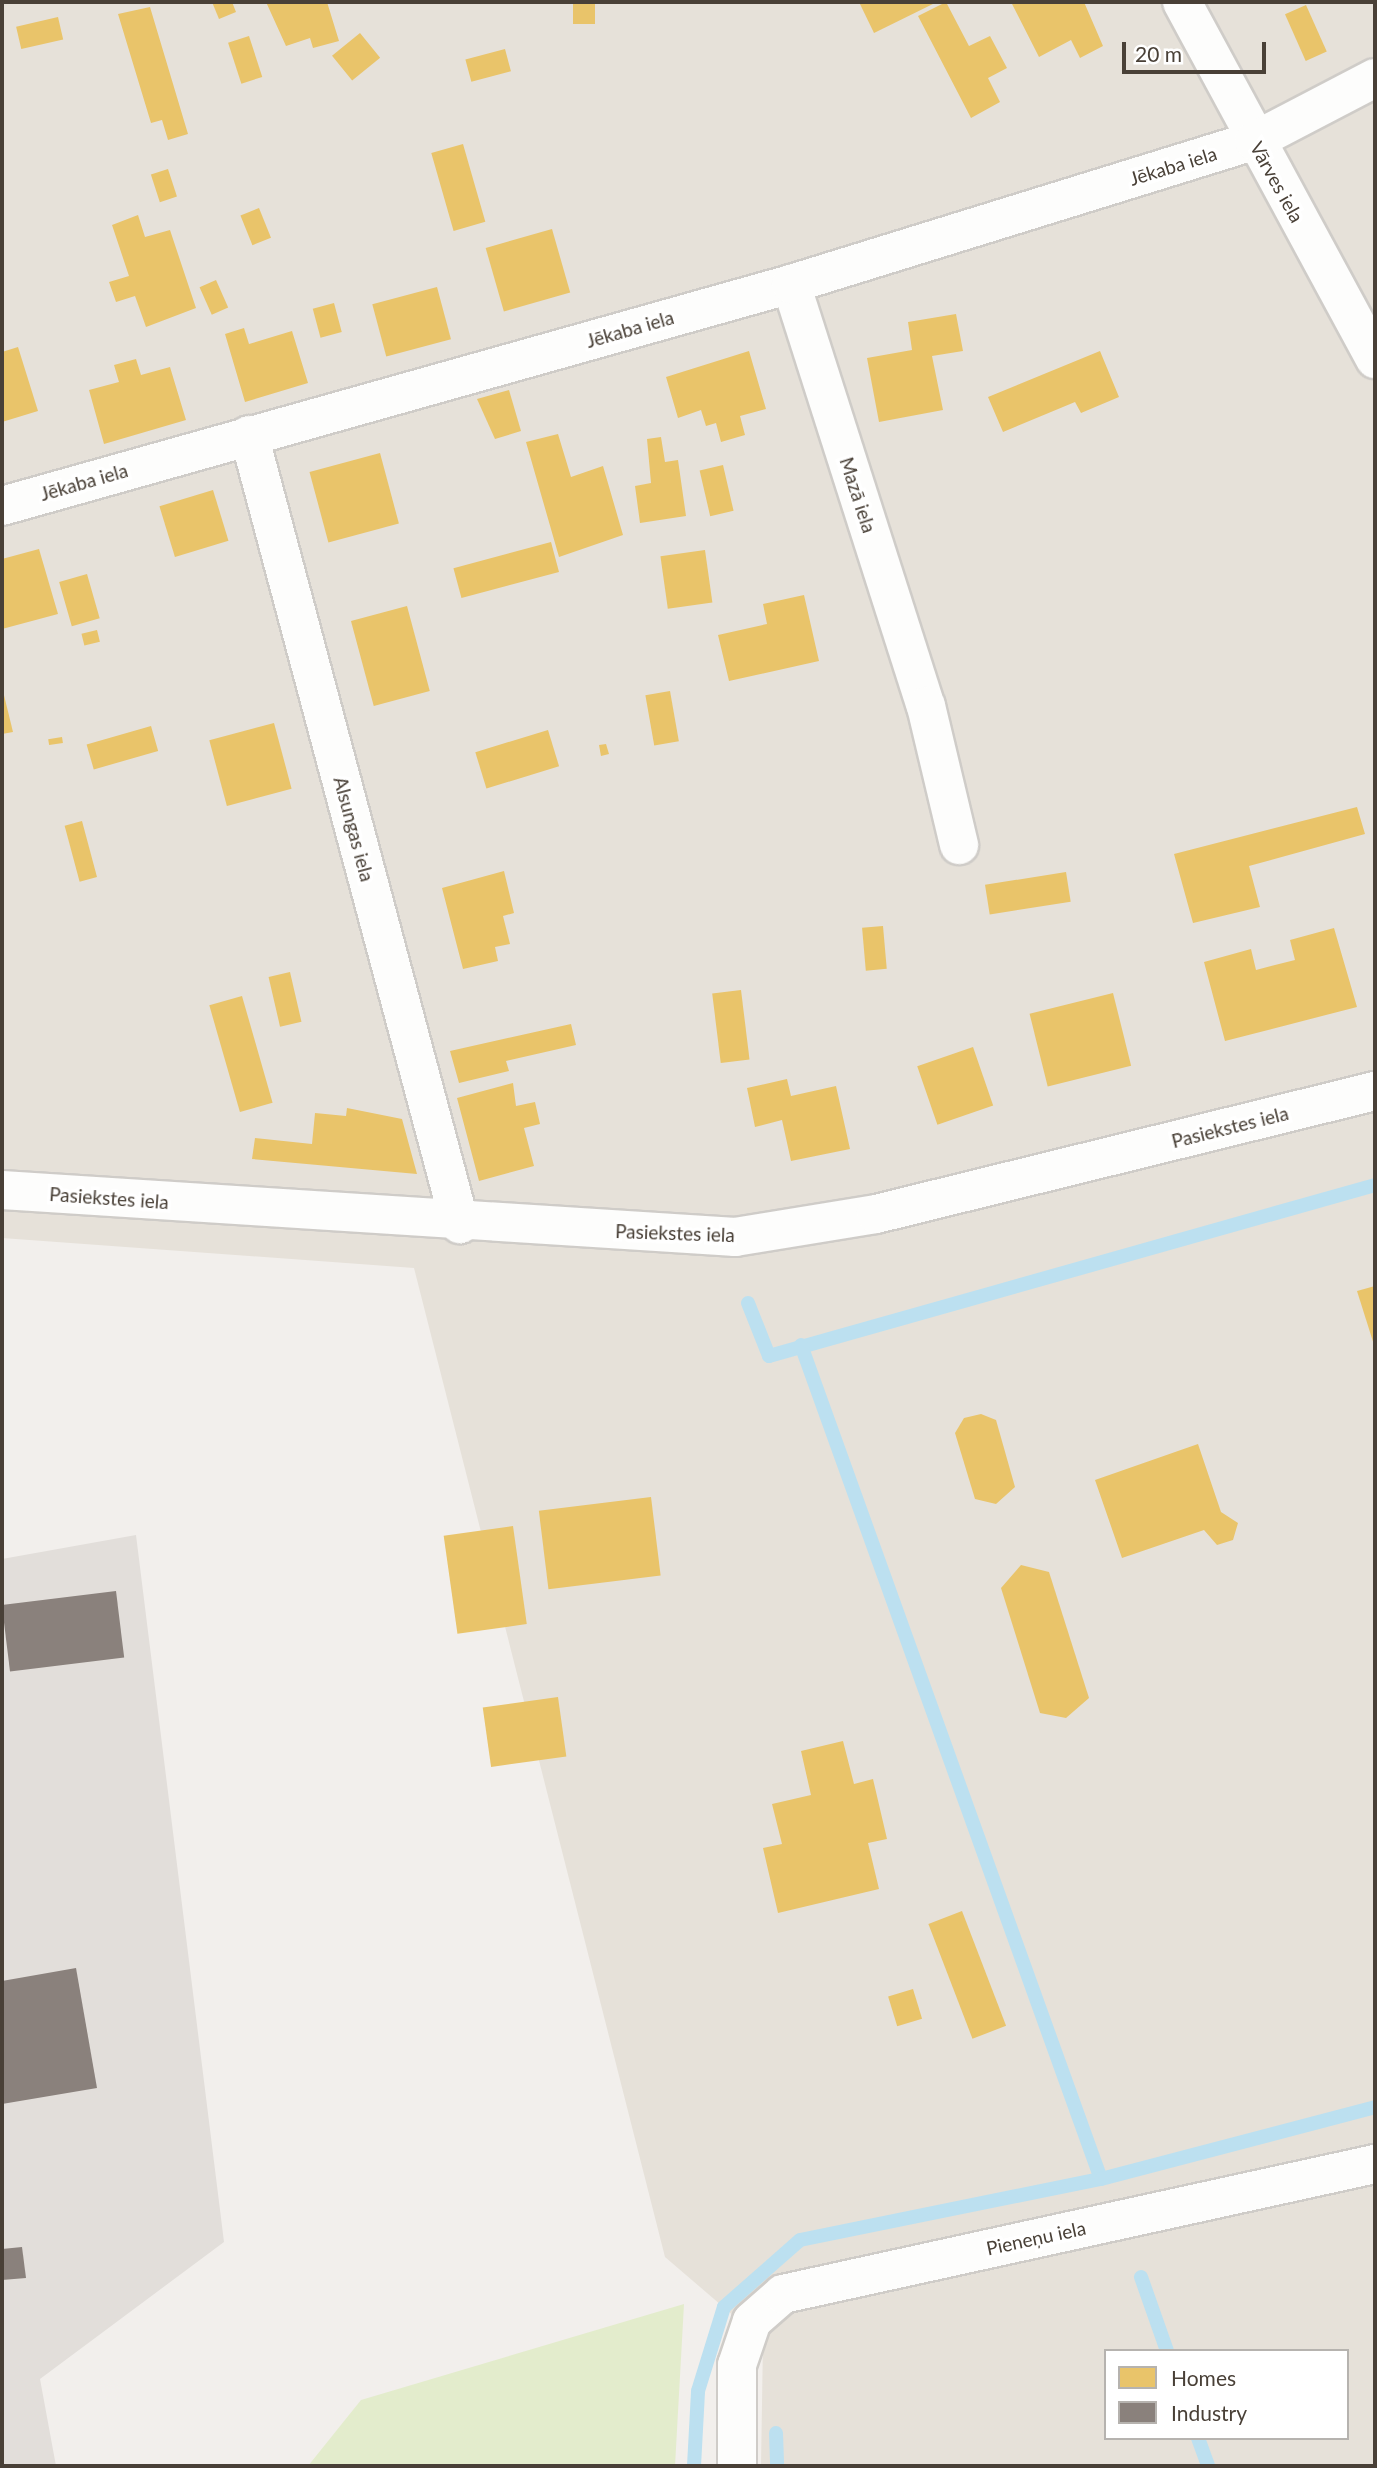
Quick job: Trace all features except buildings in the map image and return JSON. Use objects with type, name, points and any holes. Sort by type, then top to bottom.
[{"type":"street","name":"Vārves iela","points":[[1182,2],[1254,141],[1375,359]]},
{"type":"street","name":"Jēkaba iela","points":[[2,506],[791,284],[1254,141],[1375,78]]},
{"type":"street","name":"Mazā iela","points":[[791,284],[926,706],[959,845]]},
{"type":"street","name":"Alsungas iela","points":[[249,435],[460,1224]]},
{"type":"street","name":"Pasiekstes iela","points":[[2,1190],[460,1224],[735,1237],[876,1214],[1375,1091]]},
{"type":"street","name":"Pieneņu iela","points":[[737,2466],[737,2365],[752,2320],[783,2294],[1375,2164]]},
{"type":"shaded area","points":[[2,2],[1375,2],[1375,2466],[761,2466],[763,2341],[665,2257],[414,1268],[2,1238]]},
{"type":"shaded area","points":[[136,1535],[224,2242],[40,2379],[56,2466],[2,2466],[2,1559]]},
{"type":"green space","points":[[684,2304],[675,2466],[308,2466],[361,2400]]},
{"type":"waterway","points":[[748,1303],[769,1356],[1375,1185]]},
{"type":"waterway","points":[[801,1345],[1101,2179]]},
{"type":"waterway","points":[[694,2466],[698,2391],[724,2307],[800,2240],[1101,2179],[1375,2107]]},
{"type":"waterway","points":[[1141,2277],[1166,2349]]},
{"type":"waterway","points":[[776,2433],[777,2466]]},
{"type":"waterway","points":[[1199,2440],[1208,2466]]}]
